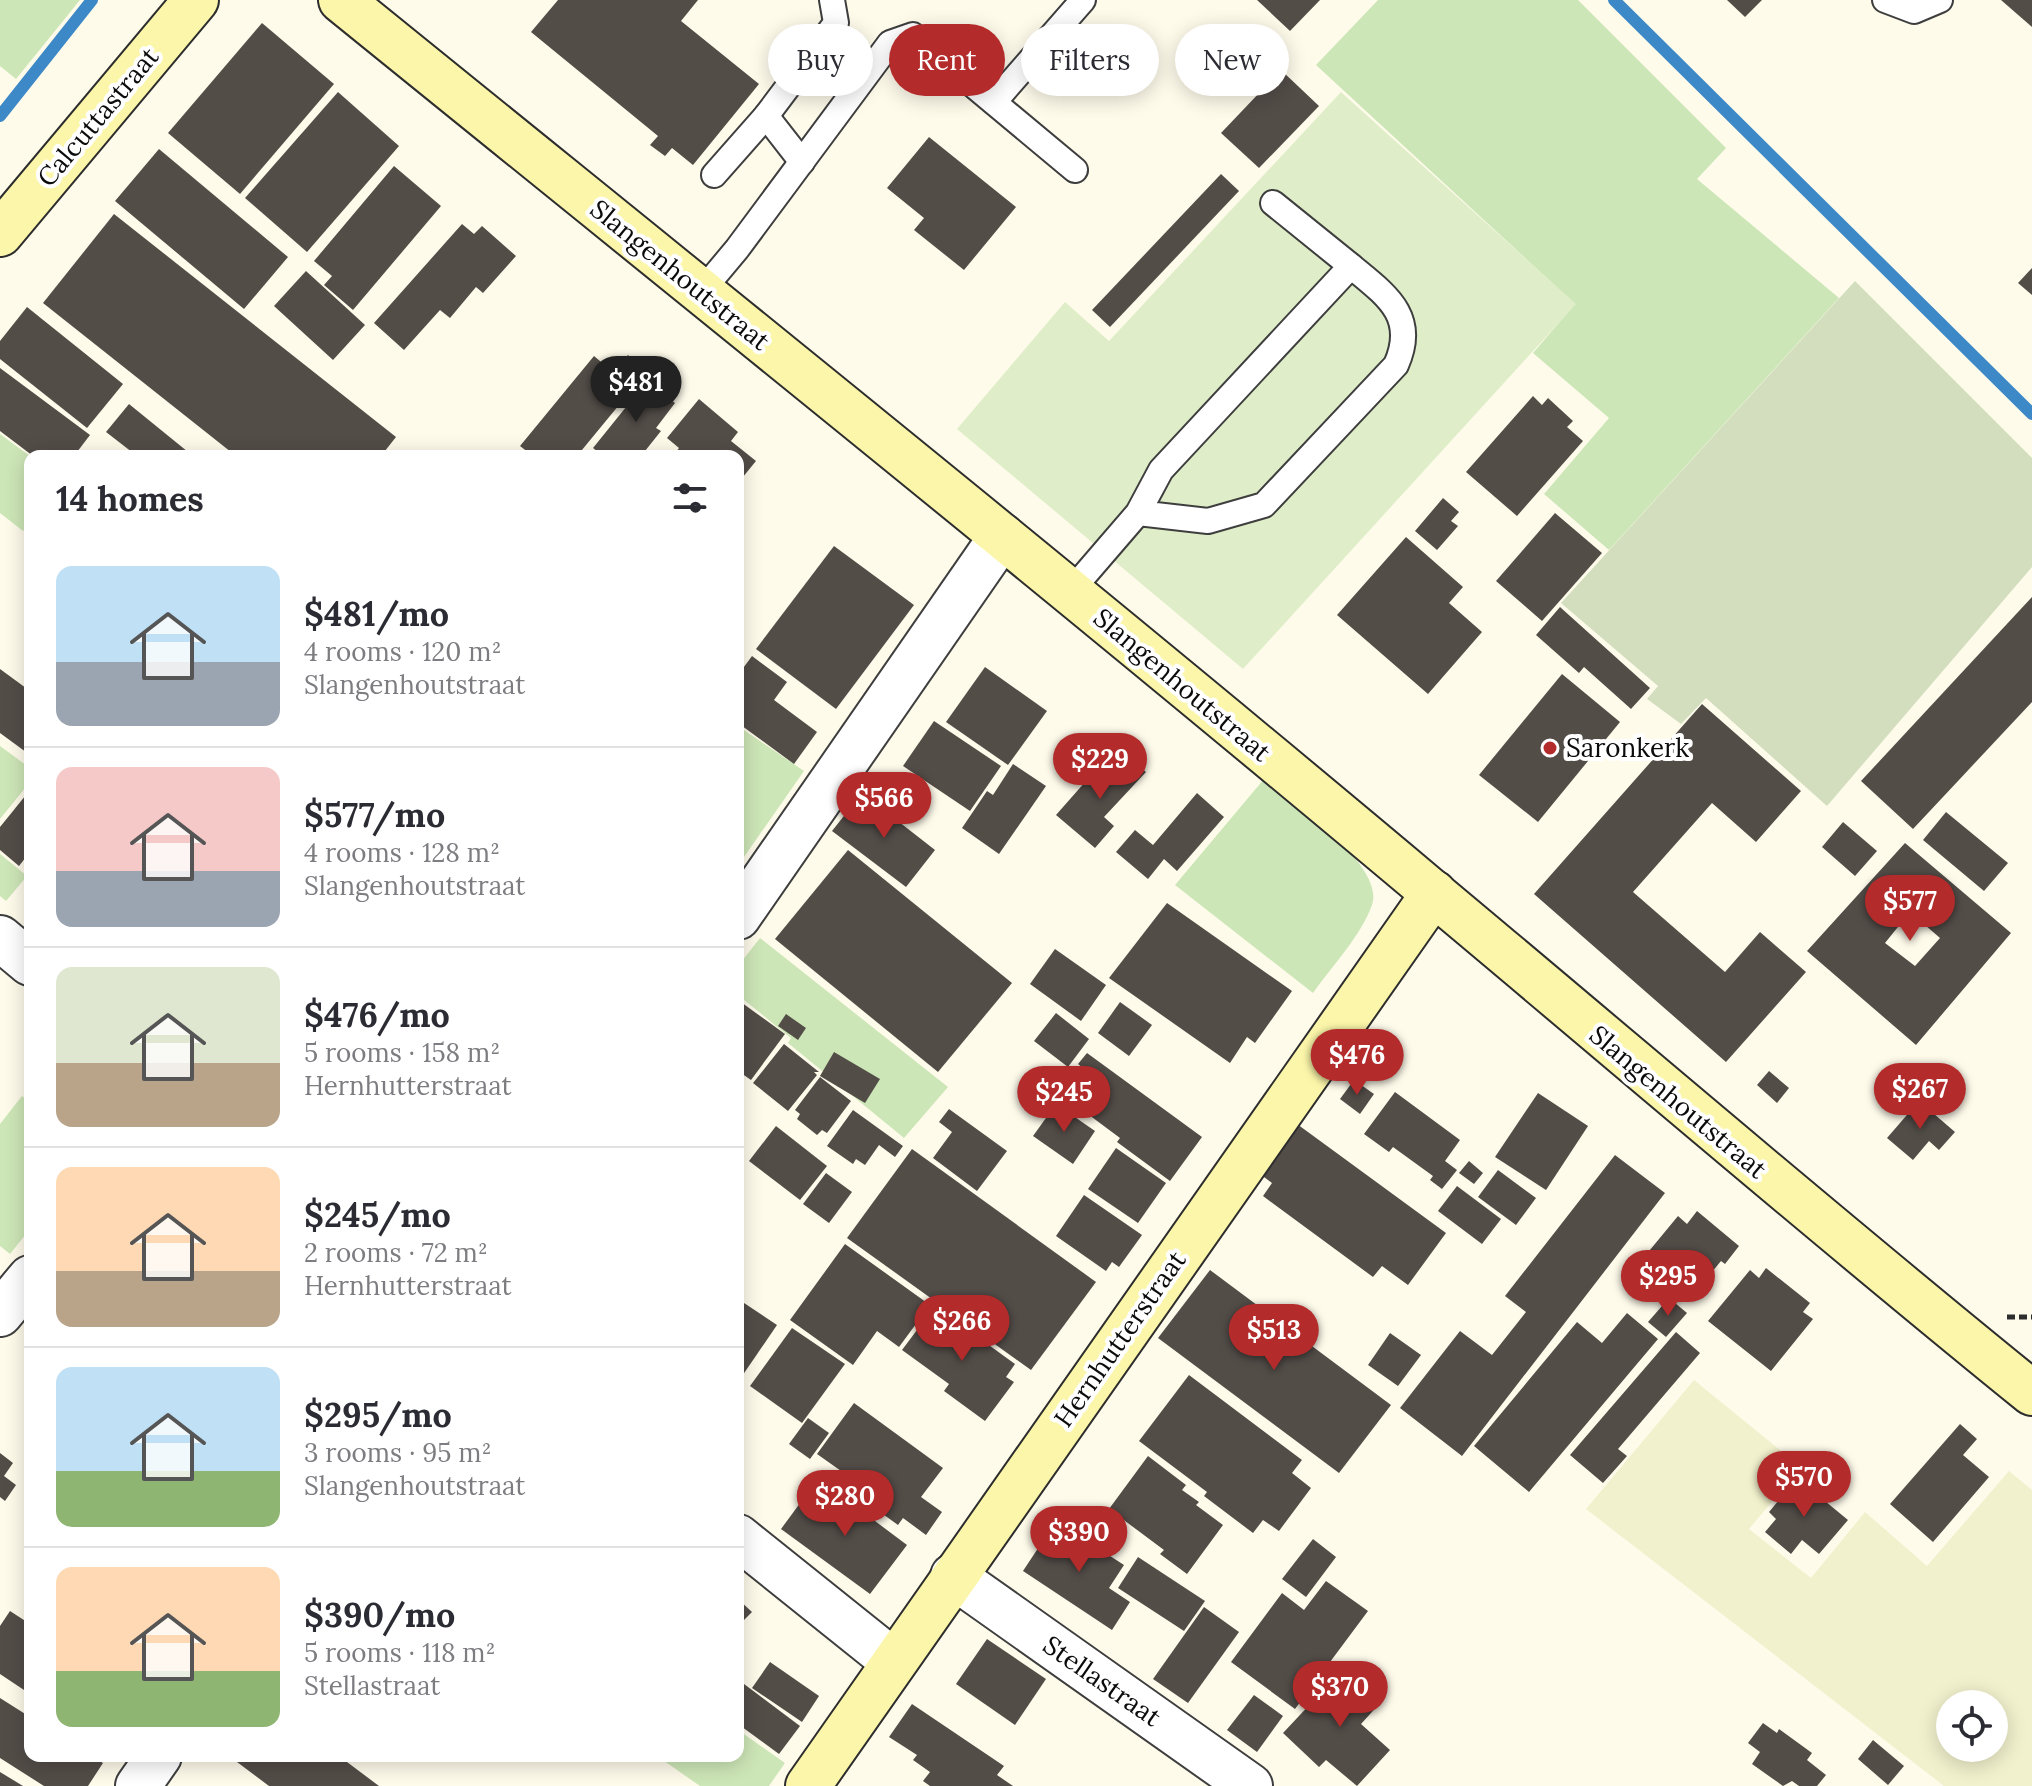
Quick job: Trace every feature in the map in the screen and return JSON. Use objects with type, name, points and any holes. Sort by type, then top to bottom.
[{"type":"main road","name":"Calcuttastraat","points":[[0,234],[196,0]]},
{"type":"main road","name":"Slangenhoutstraat","points":[[341,0],[1002,536],[1434,893],[1701,1122],[2026,1385]]},
{"type":"main road","name":"Hernhutterstraat","points":[[808,1786],[1434,893]]},
{"type":"street","points":[[744,908],[1002,536]]},
{"type":"street","points":[[0,938],[24,958]]},
{"type":"street","points":[[0,1314],[24,1285]]},
{"type":"street","points":[[744,1542],[894,1662]]},
{"type":"street","name":"Stellastraat","points":[[953,1576],[1250,1786]]},
{"type":"street","points":[[138,1786],[155,1762]]},
{"type":"lane","points":[[714,175],[766,116],[836,23],[832,0]]},
{"type":"lane","points":[[994,102],[1083,0]]},
{"type":"lane","points":[[1885,0],[1914,11],[1940,0]]},
{"type":"lane","points":[[701,292],[890,43],[913,35],[1075,170]]},
{"type":"lane","points":[[766,116],[802,162]]},
{"type":"lane","points":[[1138,513],[1208,521],[1264,505],[1396,365],[1405,345],[1403,323],[1393,304],[1273,203]]},
{"type":"lane","points":[[1070,592],[1138,513],[1161,470],[1351,266]]},
{"type":"green space","points":[[0,0],[80,0],[16,79],[0,66]]},
{"type":"green space","points":[[1378,0],[1578,0],[1726,148],[1697,179],[1839,298],[1609,550],[1544,494],[1609,418],[1533,353],[1575,304],[1316,65]]},
{"type":"green space","points":[[1341,92],[1576,304],[1243,669],[957,429],[1065,302],[1109,341]]},
{"type":"green space","points":[[1855,281],[2032,458],[2032,567],[1827,806],[1706,698],[1681,724],[1647,699],[1658,686],[1561,603]]},
{"type":"green space","points":[[0,434],[24,452],[24,530],[0,513]]},
{"type":"green space","points":[[744,730],[804,771],[744,857]]},
{"type":"green space","points":[[0,746],[24,764],[24,789],[0,819]]},
{"type":"green space","points":[[1264,779],[1334,836],[1365,872],[1373,889],[1372,905],[1361,928],[1313,993],[1175,885]]},
{"type":"green space","points":[[0,854],[24,874],[24,880],[6,901],[0,896]]},
{"type":"green space","points":[[760,938],[948,1087],[904,1138],[788,1043],[791,1038],[744,1000],[744,958]]},
{"type":"green space","points":[[22,1096],[24,1236],[10,1254],[0,1246],[0,1124]]},
{"type":"green space","points":[[1694,1380],[1801,1467],[1749,1529],[1811,1578],[1865,1512],[1927,1566],[2009,1471],[2032,1490],[2032,1786],[1944,1786],[1586,1509]]},
{"type":"green space","points":[[744,1734],[785,1763],[769,1786],[700,1786],[666,1762],[744,1762]]},
{"type":"building","points":[[558,0],[698,0],[681,21],[759,84],[693,165],[672,148],[665,156],[650,145],[658,136],[531,32]]},
{"type":"building","points":[[1257,0],[1320,0],[1290,31],[1289,24],[1283,24]]},
{"type":"building","points":[[1727,0],[1762,0],[1745,17]]},
{"type":"building","points":[[2001,0],[2032,0],[2032,27]]},
{"type":"building","points":[[262,23],[334,84],[240,194],[168,133]]},
{"type":"building","points":[[1289,78],[1319,106],[1259,168],[1221,133],[1256,96],[1289,96]]},
{"type":"building","points":[[338,92],[399,146],[307,252],[245,198]]},
{"type":"building","points":[[929,137],[1016,207],[964,270],[914,230],[924,218],[887,188]]},
{"type":"building","points":[[159,149],[288,257],[244,309],[115,201]]},
{"type":"building","points":[[394,166],[441,206],[353,310],[324,285],[332,276],[314,261]]},
{"type":"building","points":[[1221,174],[1239,191],[1110,327],[1092,310]]},
{"type":"building","points":[[114,214],[396,437],[386,450],[228,450],[43,303]]},
{"type":"building","points":[[462,224],[474,234],[482,226],[516,256],[483,293],[476,287],[450,318],[440,310],[404,350],[374,323]]},
{"type":"building","points":[[2032,268],[2032,295],[2018,283]]},
{"type":"building","points":[[306,271],[365,325],[333,360],[274,306]]},
{"type":"building","points":[[27,307],[123,384],[87,428],[0,359],[0,341]]},
{"type":"building","points":[[628,355],[647,371],[582,450],[525,450],[520,446],[594,356],[613,372]]},
{"type":"building","points":[[0,368],[90,435],[79,450],[25,450],[0,431]]},
{"type":"building","points":[[647,381],[675,403],[656,428],[661,431],[646,450],[593,448]]},
{"type":"building","points":[[1533,396],[1542,405],[1548,398],[1573,421],[1567,427],[1583,441],[1517,516],[1466,472]]},
{"type":"building","points":[[699,399],[738,432],[731,441],[742,450],[678,450],[679,448],[667,438]]},
{"type":"building","points":[[129,404],[186,450],[129,450],[106,432]]},
{"type":"building","points":[[744,451],[756,461],[744,476]]},
{"type":"building","points":[[1443,498],[1459,512],[1451,521],[1458,526],[1437,550],[1415,531]]},
{"type":"building","points":[[1555,513],[1602,553],[1542,621],[1496,581]]},
{"type":"building","points":[[1406,537],[1463,587],[1449,603],[1482,632],[1428,694],[1337,615]]},
{"type":"building","points":[[834,546],[914,605],[836,709],[756,649]]},
{"type":"building","points":[[2032,597],[2032,702],[1913,829],[1861,781]]},
{"type":"building","points":[[1560,607],[1650,688],[1631,709],[1584,667],[1579,673],[1536,635]]},
{"type":"building","points":[[752,656],[787,682],[774,700],[817,732],[794,764],[744,727],[744,667]]},
{"type":"building","points":[[985,667],[1047,711],[1008,765],[946,722]]},
{"type":"building","points":[[0,669],[24,687],[24,751],[0,733]]},
{"type":"building","name":"Saronkerk","points":[[1562,674],[1620,722],[1538,822],[1479,775]]},
{"type":"building","points":[[1702,704],[1801,791],[1756,842],[1712,803],[1633,892],[1725,972],[1760,932],[1806,972],[1726,1062],[1534,894]]},
{"type":"building","points":[[934,721],[1001,766],[970,811],[903,766]]},
{"type":"building","points":[[1124,753],[1146,772],[1104,817],[1114,826],[1095,848],[1056,815],[1093,773],[1103,780]]},
{"type":"building","points":[[1013,764],[1046,786],[999,854],[962,828],[987,791],[993,795]]},
{"type":"building","points":[[862,793],[935,850],[906,887],[832,831]]},
{"type":"building","points":[[1197,793],[1224,817],[1177,871],[1164,859],[1148,879],[1116,852],[1135,830],[1153,845]]},
{"type":"building","points":[[24,797],[24,860],[19,866],[0,850],[0,827]]},
{"type":"building","points":[[1946,812],[2008,863],[1984,891],[1923,840]]},
{"type":"building","points":[[1843,822],[1877,851],[1855,876],[1822,847]]},
{"type":"building","points":[[1905,843],[2011,933],[1916,1045],[1807,951]],"holes":[[[1910,912],[1940,938],[1915,966],[1885,943]]]},
{"type":"building","points":[[848,850],[1012,983],[938,1072],[775,939]]},
{"type":"building","points":[[1167,903],[1292,991],[1255,1043],[1247,1037],[1230,1063],[1109,978]]},
{"type":"building","points":[[1055,949],[1106,985],[1081,1021],[1030,984]]},
{"type":"building","points":[[1120,1002],[1152,1025],[1129,1056],[1098,1033]]},
{"type":"building","points":[[744,1004],[785,1034],[751,1080],[744,1075]]},
{"type":"building","points":[[1056,1013],[1089,1039],[1068,1067],[1034,1041]]},
{"type":"building","points":[[786,1014],[806,1028],[798,1040],[778,1026]]},
{"type":"building","points":[[784,1044],[819,1072],[814,1072],[817,1075],[788,1111],[753,1083]]},
{"type":"building","points":[[834,1052],[880,1079],[865,1103],[820,1076]]},
{"type":"building","points":[[1087,1053],[1202,1137],[1170,1181],[1117,1142],[1120,1138],[1073,1103],[1093,1076],[1078,1064]]},
{"type":"building","points":[[1769,1071],[1789,1088],[1777,1103],[1757,1085]]},
{"type":"building","points":[[820,1077],[851,1101],[827,1133],[822,1130],[817,1135],[797,1119],[800,1114],[795,1110]]},
{"type":"building","points":[[1354,1080],[1374,1094],[1360,1114],[1340,1099]]},
{"type":"building","points":[[1395,1092],[1460,1140],[1445,1161],[1457,1170],[1442,1189],[1430,1180],[1433,1176],[1393,1147],[1389,1152],[1364,1134]]},
{"type":"building","points":[[1538,1093],[1588,1126],[1546,1190],[1495,1157]]},
{"type":"building","points":[[1919,1101],[1955,1132],[1939,1150],[1929,1141],[1913,1160],[1887,1138]]},
{"type":"building","points":[[1056,1104],[1095,1131],[1073,1164],[1033,1136]]},
{"type":"building","points":[[949,1109],[1007,1151],[977,1191],[933,1158],[952,1132],[939,1122]]},
{"type":"building","points":[[853,1110],[903,1146],[895,1157],[879,1145],[865,1165],[856,1159],[853,1164],[827,1146]]},
{"type":"building","points":[[1297,1124],[1446,1233],[1408,1285],[1382,1266],[1373,1277],[1263,1196],[1272,1183],[1260,1174]]},
{"type":"building","points":[[776,1126],[827,1166],[800,1200],[749,1161]]},
{"type":"building","points":[[1116,1148],[1166,1183],[1138,1223],[1088,1189]]},
{"type":"building","points":[[912,1149],[1096,1282],[1031,1370],[847,1238]]},
{"type":"building","points":[[1615,1155],[1665,1193],[1462,1456],[1400,1408],[1460,1331],[1492,1355],[1526,1312],[1505,1296]]},
{"type":"building","points":[[1469,1161],[1483,1173],[1474,1184],[1459,1173]]},
{"type":"building","points":[[1498,1170],[1536,1198],[1516,1225],[1478,1197]]},
{"type":"building","points":[[826,1173],[852,1192],[829,1223],[803,1204]]},
{"type":"building","points":[[1457,1186],[1501,1219],[1482,1244],[1438,1211]]},
{"type":"building","points":[[1084,1195],[1142,1235],[1119,1267],[1112,1262],[1106,1271],[1056,1236]]},
{"type":"building","points":[[1697,1211],[1739,1246],[1725,1264],[1721,1261],[1688,1301],[1673,1288],[1661,1303],[1641,1287],[1652,1273],[1640,1262],[1678,1216],[1687,1224]]},
{"type":"building","points":[[845,1244],[930,1305],[899,1347],[877,1331],[853,1365],[790,1320]]},
{"type":"building","points":[[1766,1268],[1810,1303],[1803,1312],[1813,1319],[1771,1371],[1708,1321],[1750,1270],[1759,1278]]},
{"type":"building","points":[[1210,1270],[1391,1405],[1339,1473],[1158,1338]]},
{"type":"building","points":[[1669,1298],[1687,1313],[1666,1337],[1648,1322]]},
{"type":"building","points":[[744,1303],[777,1325],[744,1373]]},
{"type":"building","points":[[935,1306],[1015,1364],[1006,1377],[1014,1382],[985,1421],[944,1391],[949,1384],[902,1350]]},
{"type":"building","points":[[1627,1313],[1658,1339],[1529,1492],[1474,1446],[1577,1322],[1602,1343]]},
{"type":"building","points":[[792,1328],[845,1364],[802,1423],[750,1386]]},
{"type":"building","points":[[1676,1332],[1700,1353],[1618,1449],[1627,1456],[1603,1483],[1570,1455]]},
{"type":"building","points":[[1390,1333],[1421,1355],[1398,1386],[1368,1365]]},
{"type":"building","points":[[1189,1375],[1302,1460],[1292,1473],[1311,1488],[1279,1531],[1263,1520],[1253,1533],[1204,1496],[1207,1492],[1139,1441]]},
{"type":"building","points":[[854,1403],[943,1468],[921,1497],[942,1512],[926,1535],[903,1518],[898,1525],[862,1499],[868,1490],[817,1454]]},
{"type":"building","points":[[808,1418],[829,1433],[810,1459],[789,1444]]},
{"type":"building","points":[[1960,1424],[1977,1439],[1963,1455],[1989,1477],[1933,1542],[1890,1504]]},
{"type":"building","points":[[0,1453],[13,1463],[4,1476],[16,1485],[5,1501],[0,1497]]},
{"type":"building","points":[[1148,1456],[1186,1485],[1182,1490],[1223,1525],[1187,1574],[1160,1554],[1164,1550],[1109,1509]]},
{"type":"building","points":[[1797,1478],[1848,1520],[1819,1554],[1802,1540],[1791,1554],[1765,1532],[1776,1519],[1769,1512]]},
{"type":"building","points":[[827,1485],[907,1545],[870,1594],[781,1529],[809,1491],[818,1497]]},
{"type":"building","points":[[1056,1521],[1124,1565],[1109,1588],[1130,1602],[1112,1630],[1023,1571]]},
{"type":"building","points":[[1313,1539],[1336,1557],[1306,1597],[1282,1579]]},
{"type":"building","points":[[1138,1557],[1205,1601],[1184,1631],[1118,1588]]},
{"type":"building","points":[[1326,1581],[1368,1611],[1295,1709],[1231,1662],[1282,1593],[1304,1610]]},
{"type":"building","points":[[744,1605],[752,1612],[744,1620]]},
{"type":"building","points":[[1204,1607],[1239,1632],[1188,1703],[1153,1679]]},
{"type":"building","points":[[10,1611],[24,1620],[24,1690],[0,1674],[0,1626]]},
{"type":"building","points":[[987,1639],[1046,1679],[1015,1725],[956,1684]]},
{"type":"building","points":[[770,1662],[819,1696],[802,1722],[752,1688]]},
{"type":"building","points":[[1344,1668],[1381,1702],[1361,1724],[1390,1750],[1357,1786],[1326,1760],[1319,1767],[1283,1733]]},
{"type":"building","points":[[744,1684],[800,1726],[779,1754],[744,1728]]},
{"type":"building","points":[[1254,1695],[1283,1716],[1257,1752],[1227,1730]]},
{"type":"building","points":[[0,1698],[24,1713],[24,1762],[103,1763],[88,1786],[44,1786],[0,1758]]},
{"type":"building","points":[[912,1704],[1004,1766],[997,1775],[1013,1786],[930,1786],[923,1781],[930,1772],[913,1760],[917,1755],[889,1737]]},
{"type":"building","points":[[1763,1723],[1777,1733],[1779,1729],[1812,1753],[1807,1760],[1826,1775],[1817,1786],[1799,1786],[1792,1781],[1783,1786],[1752,1764],[1760,1752],[1748,1743]]},
{"type":"building","points":[[1873,1740],[1904,1766],[1888,1785],[1858,1759]]},
{"type":"building","points":[[237,1762],[347,1762],[379,1786],[269,1786]]},
{"type":"building","points":[[0,1772],[23,1786],[0,1786]]},
{"type":"waterway","points":[[0,116],[92,0]]},
{"type":"waterway","points":[[1614,0],[2032,414]]},
{"type":"place","name":"Saronkerk","points":[[1550,748]]}]
